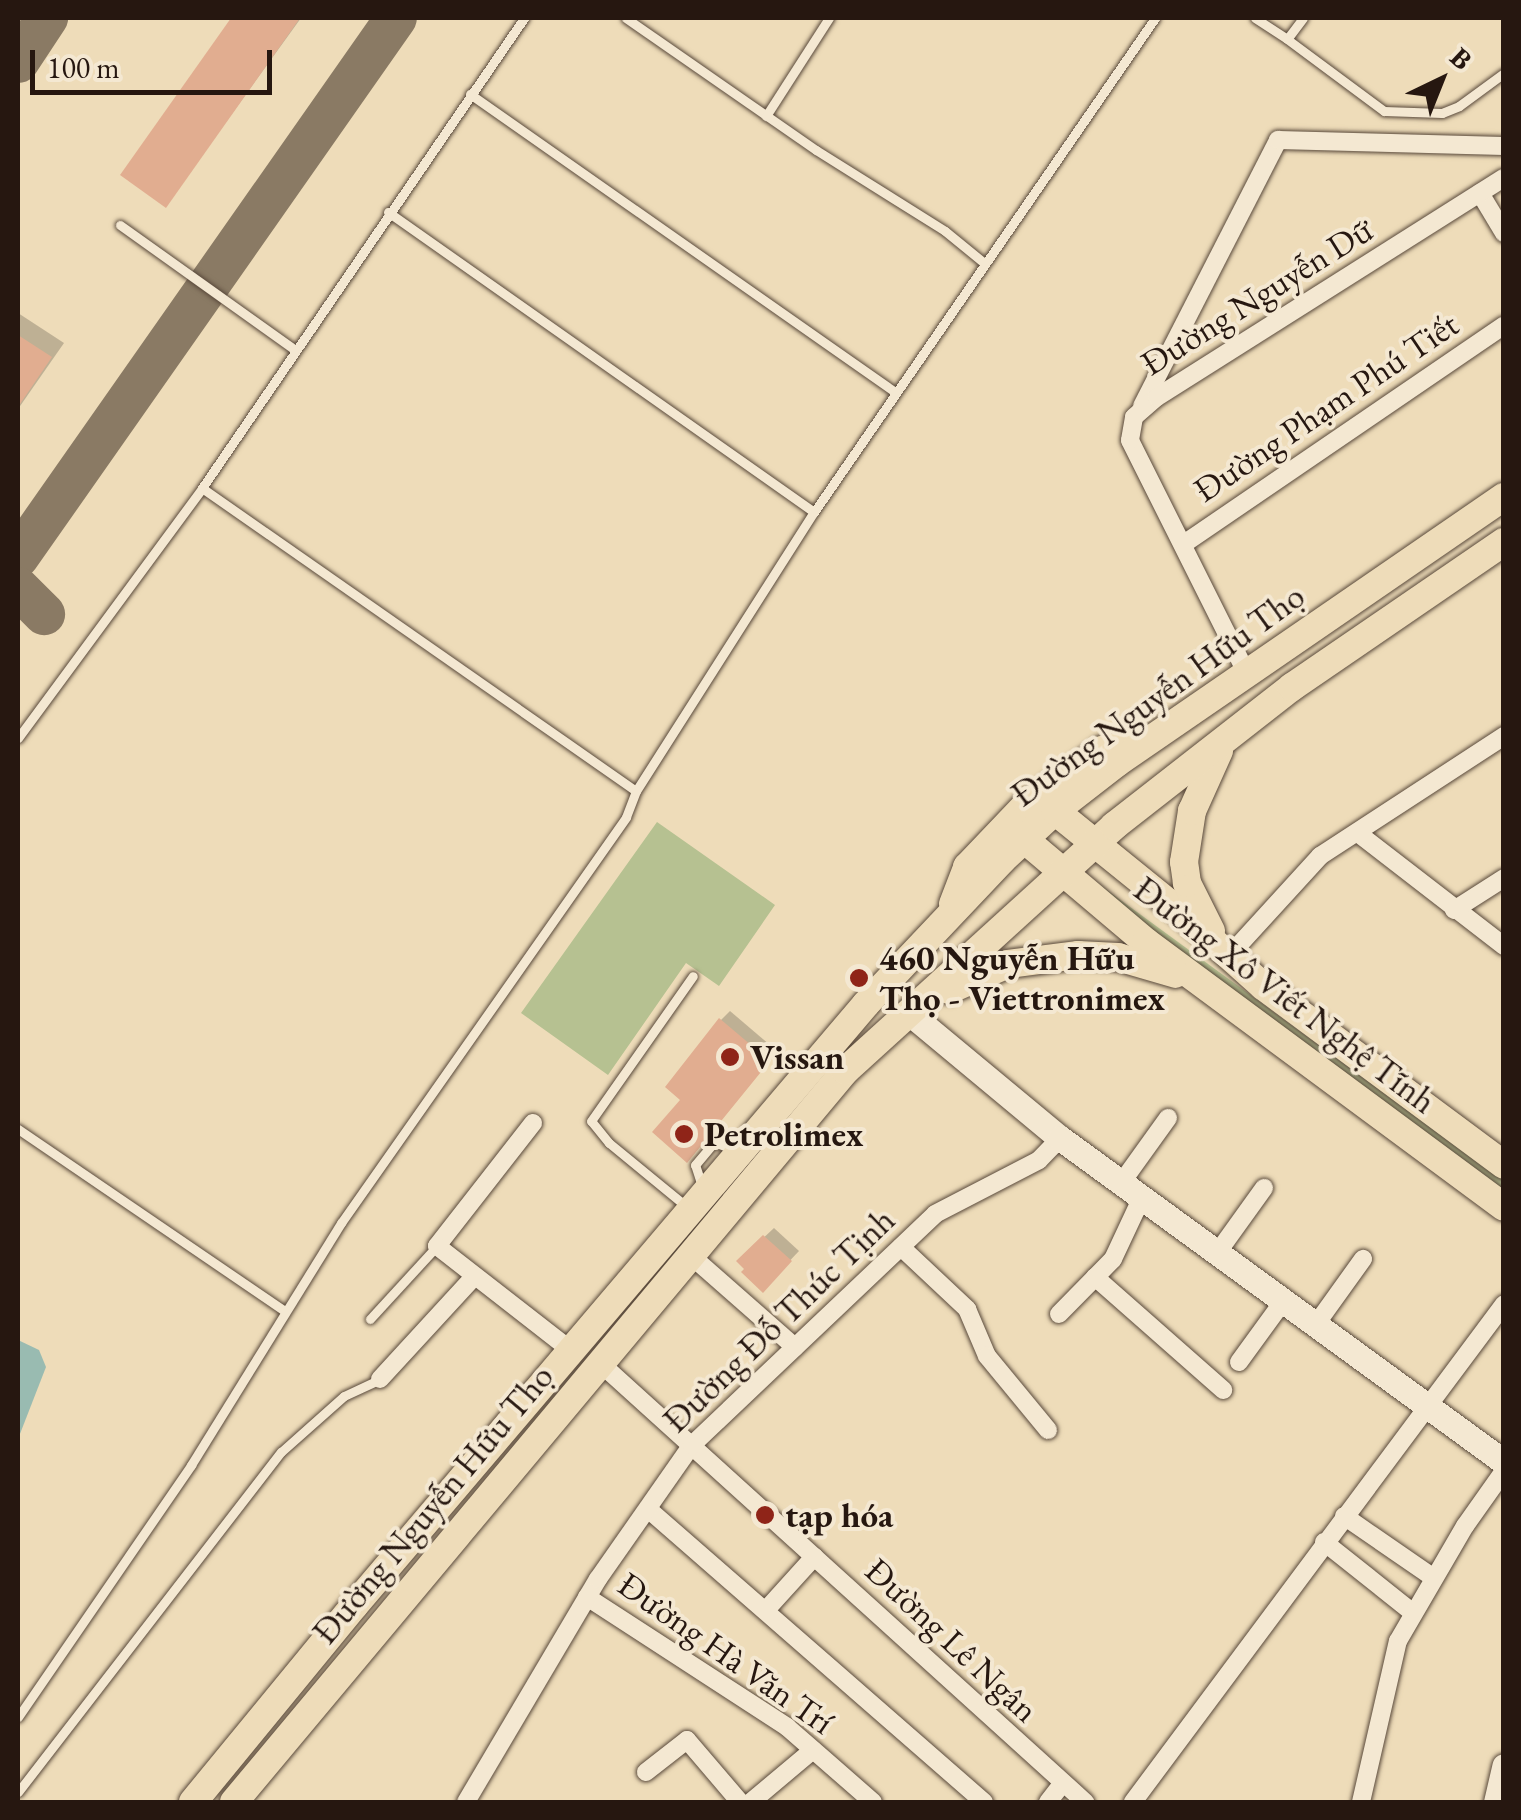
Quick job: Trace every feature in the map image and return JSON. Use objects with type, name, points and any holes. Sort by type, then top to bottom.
[{"type":"main road","name":"Đường Nguyễn Hữu Thọ","points":[[193,1802],[866,1004],[1024,839],[1054,811],[1150,739],[1504,497]]},
{"type":"main road","name":"Đường Nguyễn Hữu Thọ","points":[[234,1802],[818,1099],[1094,844],[1292,687],[1504,542]]},
{"type":"main road","points":[[950,913],[967,867],[1028,804],[1102,750],[1150,739]]},
{"type":"main road","points":[[1221,746],[1192,811],[1184,862],[1187,883],[1227,958]]},
{"type":"main road","name":"Đường Xô Viết Nghệ Tĩnh","points":[[1054,811],[1187,918],[1227,958],[1504,1166]]},
{"type":"main road","name":"Đường Xô Viết Nghệ Tĩnh","points":[[1024,839],[1202,983],[1504,1207]]},
{"type":"main road","points":[[908,1012],[977,975],[1034,958],[1118,957],[1202,983]]},
{"type":"street","points":[[1142,407],[1278,140],[1504,146]]},
{"type":"street","name":"Đường Nguyễn Dữ","points":[[1246,672],[1130,440],[1134,417],[1142,407],[1504,178]]},
{"type":"street","points":[[1480,193],[1504,232]]},
{"type":"street","name":"Đường Phạm Phú Tiết","points":[[1185,544],[1504,325]]},
{"type":"street","points":[[1227,958],[1320,856],[1504,736]]},
{"type":"street","points":[[1359,834],[1504,946]]},
{"type":"street","points":[[1454,910],[1504,878]]},
{"type":"street","points":[[908,1012],[1060,1138],[1504,1462]]},
{"type":"street","points":[[1059,1314],[1120,1248],[1132,1190],[1168,1118]]},
{"type":"street","points":[[436,1246],[533,1123]]},
{"type":"street","name":"Đường Đỗ Thúc Tịnh","points":[[466,1802],[587,1597],[692,1445],[935,1214],[1039,1160],[1060,1138]]},
{"type":"street","points":[[1218,1252],[1264,1188]]},
{"type":"street","name":"Đường Nguyễn Hữu Thọ","points":[[436,1246],[572,1350]]},
{"type":"street","points":[[901,1248],[967,1310],[986,1356],[1048,1430]]},
{"type":"street","points":[[689,1254],[796,1347]]},
{"type":"street","points":[[1317,1323],[1363,1259]]},
{"type":"street","points":[[380,1379],[473,1278]]},
{"type":"street","points":[[1095,1278],[1222,1390]]},
{"type":"street","points":[[1239,1362],[1284,1300]]},
{"type":"street","points":[[1134,1802],[1504,1304]]},
{"type":"street","name":"Đường Lê Ngân","points":[[599,1362],[1085,1802]]},
{"type":"street","points":[[1361,1802],[1392,1659],[1412,1612],[1504,1471]]},
{"type":"street","points":[[648,1509],[984,1802]]},
{"type":"street","points":[[1344,1516],[1434,1578]]},
{"type":"street","points":[[1324,1542],[1412,1612]]},
{"type":"street","points":[[766,1610],[814,1557]]},
{"type":"street","name":"Đường Hà Văn Trí","points":[[587,1597],[787,1727],[873,1802]]},
{"type":"street","points":[[646,1772],[687,1740],[740,1802]]},
{"type":"street","points":[[751,1802],[813,1750]]},
{"type":"street","points":[[1496,1802],[1504,1766]]},
{"type":"street","points":[[1048,1802],[1062,1784]]},
{"type":"lane","points":[[18,738],[202,488],[524,18]]},
{"type":"lane","points":[[626,18],[766,116],[944,230],[984,262]]},
{"type":"lane","points":[[766,116],[828,18]]},
{"type":"lane","points":[[18,1717],[192,1466],[283,1310],[626,817],[636,791],[814,512],[1155,18]]},
{"type":"lane","points":[[1256,18],[1384,111],[1442,113],[1460,106],[1504,73]]},
{"type":"lane","points":[[1287,39],[1303,18]]},
{"type":"lane","points":[[470,94],[895,392]]},
{"type":"lane","points":[[388,212],[814,512]]},
{"type":"lane","points":[[120,225],[295,350]]},
{"type":"lane","points":[[202,488],[636,791]]},
{"type":"lane","points":[[693,976],[591,1121],[608,1142],[698,1203]]},
{"type":"lane","points":[[18,1129],[283,1310]]},
{"type":"lane","points":[[370,1319],[436,1246]]},
{"type":"lane","points":[[18,1792],[280,1452],[344,1396],[380,1379]]},
{"type":"green space","points":[[657,822],[775,905],[719,986],[686,963],[608,1075],[521,1013]]},
{"type":"green space","points":[[1096,882],[1503,1180],[1503,1189],[1158,938]]},
{"type":"water","points":[[18,1340],[39,1350],[46,1367],[18,1439]]},
{"type":"building","points":[[231,18],[300,18],[166,208],[120,175]]},
{"type":"building","points":[[18,335],[52,357],[18,407]]},
{"type":"building","points":[[719,1018],[770,1061],[687,1163],[652,1132],[680,1100],[665,1087]]},
{"type":"building","points":[[763,1235],[792,1261],[763,1293],[741,1272],[744,1269],[736,1261]]},
{"type":"taxiway","points":[[18,62],[47,18]]},
{"type":"taxiway","points":[[18,557],[396,18]]},
{"type":"taxiway","points":[[18,588],[44,614]]},
{"type":"place","name":"460 Nguyễn Hữu Thọ - Viettronimex","points":[[859,978]]},
{"type":"place","name":"Vissan","points":[[730,1057]]},
{"type":"place","name":"Petrolimex","points":[[684,1134]]},
{"type":"place","name":"tạp hóa","points":[[765,1515]]}]
